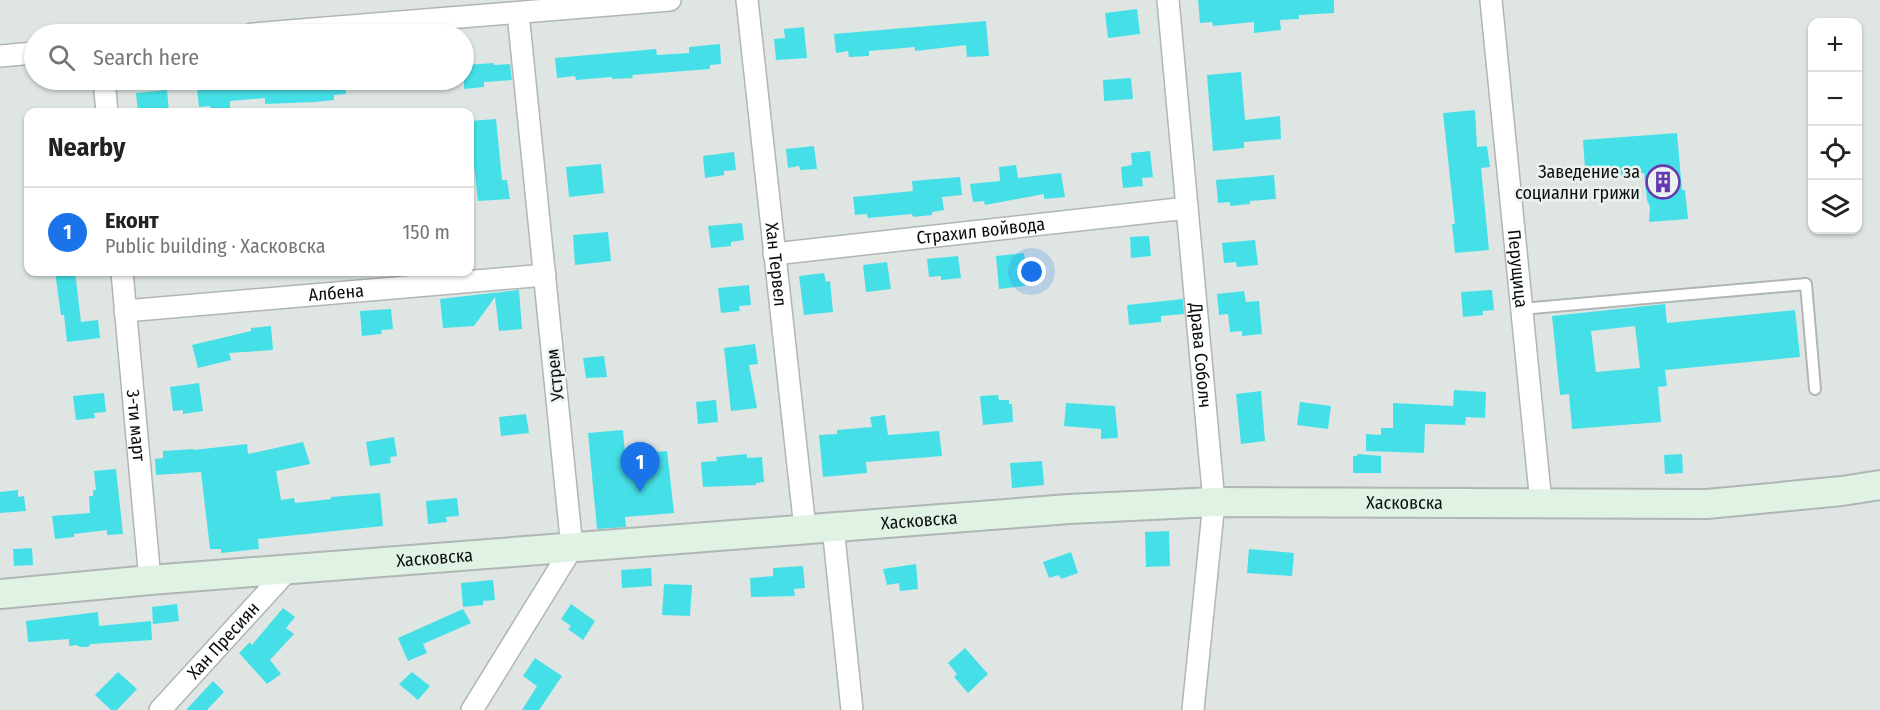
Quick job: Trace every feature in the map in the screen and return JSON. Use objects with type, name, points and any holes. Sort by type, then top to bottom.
[{"type":"street","points":[[379,24],[670,0]]},
{"type":"street","name":"Хан Тервел","points":[[747,0],[805,529]]},
{"type":"street","name":"Драва Соболч","points":[[1168,0],[1214,502],[1194,710]]},
{"type":"street","name":"Перущица","points":[[1491,0],[1541,503]]},
{"type":"street","name":"Устрем","points":[[518,13],[572,548]]},
{"type":"street","points":[[0,56],[24,54]]},
{"type":"street","points":[[105,90],[107,108]]},
{"type":"street","name":"Страхил войвода","points":[[774,254],[1187,208]]},
{"type":"street","name":"Албена","points":[[125,311],[545,275]]},
{"type":"street","name":"3-ти март","points":[[122,276],[150,580]]},
{"type":"street","name":"Хасковска","points":[[0,594],[150,580],[1057,509],[1214,502],[1707,504],[1842,491],[1880,485]]},
{"type":"street","points":[[833,527],[852,710]]},
{"type":"street","points":[[472,710],[572,548]]},
{"type":"street","name":"Хан Пресиян","points":[[160,710],[288,570]]},
{"type":"lane","points":[[1522,309],[1806,284],[1815,389]]},
{"type":"building","points":[[1198,0],[1334,0],[1334,13],[1299,15],[1299,19],[1280,20],[1281,30],[1254,33],[1254,22],[1213,26],[1212,22],[1200,23]]},
{"type":"building","points":[[1137,9],[1140,34],[1108,38],[1105,13]]},
{"type":"building","points":[[986,21],[989,56],[967,57],[966,45],[915,51],[915,47],[869,51],[869,56],[849,57],[848,51],[836,53],[834,34]]},
{"type":"building","points":[[804,27],[807,58],[776,60],[774,39],[785,38],[784,29]]},
{"type":"building","points":[[720,44],[721,64],[710,65],[710,69],[632,75],[633,78],[576,80],[575,76],[557,78],[555,58],[656,49],[657,55],[689,53],[689,47]]},
{"type":"building","points":[[474,64],[510,64],[512,80],[484,82],[484,87],[474,88]]},
{"type":"building","points":[[1241,72],[1245,120],[1280,116],[1281,139],[1244,142],[1244,148],[1213,151],[1207,75]]},
{"type":"building","points":[[1131,78],[1133,99],[1104,101],[1103,80]]},
{"type":"building","points":[[167,90],[169,108],[138,108],[136,93]]},
{"type":"building","points":[[197,90],[346,90],[346,94],[334,95],[334,100],[265,104],[265,98],[230,101],[230,108],[199,107]]},
{"type":"building","points":[[1475,110],[1477,147],[1487,146],[1490,167],[1481,168],[1489,250],[1455,253],[1452,224],[1455,224],[1443,113]]},
{"type":"building","points":[[496,119],[502,180],[507,180],[510,199],[478,201],[474,166],[474,121]]},
{"type":"building","name":"Заведение за социални грижи","points":[[1677,133],[1682,190],[1685,190],[1688,219],[1649,222],[1650,207],[1644,173],[1607,176],[1606,168],[1585,169],[1583,140]]},
{"type":"building","points":[[814,146],[817,169],[800,170],[799,166],[788,168],[786,149]]},
{"type":"building","points":[[1150,151],[1153,177],[1142,178],[1143,186],[1123,188],[1121,167],[1132,165],[1131,153]]},
{"type":"building","points":[[734,152],[736,170],[724,171],[724,175],[705,178],[703,156]]},
{"type":"building","points":[[601,164],[604,193],[569,197],[566,167]]},
{"type":"building","points":[[1016,165],[1018,178],[1061,173],[1065,197],[1044,199],[1044,194],[985,205],[984,201],[973,202],[970,184],[1000,181],[999,167]]},
{"type":"building","points":[[1274,175],[1276,199],[1250,201],[1250,204],[1230,206],[1230,202],[1218,203],[1216,180]]},
{"type":"building","points":[[960,177],[962,195],[942,197],[944,210],[932,212],[932,215],[913,217],[912,214],[868,218],[867,214],[855,215],[853,197],[913,191],[912,181]]},
{"type":"building","points":[[742,223],[744,240],[731,242],[731,246],[711,248],[708,226]]},
{"type":"building","points":[[608,232],[611,261],[575,265],[573,235]]},
{"type":"building","points":[[1149,236],[1151,256],[1131,258],[1130,237]]},
{"type":"building","points":[[1255,240],[1258,265],[1237,267],[1236,262],[1224,263],[1222,243]]},
{"type":"building","points":[[1024,253],[1027,279],[1024,279],[1025,286],[999,289],[996,256]]},
{"type":"building","points":[[958,256],[961,278],[941,280],[941,276],[929,277],[927,259]]},
{"type":"building","points":[[887,262],[891,289],[866,292],[863,265]]},
{"type":"building","points":[[824,273],[826,282],[830,281],[833,312],[804,315],[799,276]]},
{"type":"building","points":[[56,276],[75,276],[81,322],[98,320],[100,338],[67,342],[64,315],[61,315]]},
{"type":"building","points":[[749,285],[751,305],[739,306],[740,311],[721,313],[718,288]]},
{"type":"building","points":[[519,290],[522,329],[499,331],[495,297],[474,326],[443,328],[440,299]]},
{"type":"building","points":[[1492,290],[1494,310],[1483,311],[1483,315],[1463,317],[1461,292]]},
{"type":"building","points":[[1244,291],[1246,302],[1259,301],[1262,334],[1242,336],[1242,331],[1230,332],[1228,314],[1219,315],[1217,294]]},
{"type":"building","points":[[1183,299],[1184,314],[1161,316],[1161,322],[1129,325],[1127,305]]},
{"type":"building","points":[[1665,304],[1667,323],[1795,310],[1800,357],[1665,370],[1667,386],[1658,387],[1661,422],[1572,429],[1569,394],[1560,395],[1552,316]],"holes":[[[1635,326],[1640,368],[1596,372],[1591,331]]]},
{"type":"building","points":[[391,309],[393,329],[381,330],[382,334],[362,336],[360,311]]},
{"type":"building","points":[[271,326],[273,350],[229,353],[231,360],[198,368],[192,345],[251,331],[251,328]]},
{"type":"building","points":[[755,344],[758,364],[749,365],[757,408],[731,411],[724,348]]},
{"type":"building","points":[[604,356],[607,377],[586,378],[583,358]]},
{"type":"building","points":[[199,383],[203,411],[183,414],[183,410],[173,411],[170,387]]},
{"type":"building","points":[[1454,390],[1486,392],[1485,418],[1466,417],[1465,425],[1425,424],[1424,453],[1366,451],[1366,434],[1381,435],[1381,428],[1393,428],[1393,403],[1453,406]]},
{"type":"building","points":[[1261,391],[1265,441],[1241,444],[1236,394]]},
{"type":"building","points":[[104,393],[106,412],[94,413],[95,418],[76,420],[73,396]]},
{"type":"building","points":[[998,395],[999,400],[1009,400],[1009,404],[1012,404],[1013,422],[983,425],[980,396]]},
{"type":"building","points":[[716,400],[718,422],[698,424],[696,402]]},
{"type":"building","points":[[1300,402],[1331,406],[1328,429],[1297,425]]},
{"type":"building","points":[[1066,403],[1115,406],[1118,438],[1101,439],[1101,429],[1064,426]]},
{"type":"building","points":[[526,414],[529,433],[501,436],[499,417]]},
{"type":"building","points":[[885,415],[888,435],[939,431],[942,456],[866,462],[867,473],[823,477],[819,435],[837,434],[837,430],[872,427],[870,417]]},
{"type":"building","points":[[623,430],[625,455],[667,451],[674,513],[625,517],[626,527],[597,529],[588,433]]},
{"type":"building","points":[[394,437],[397,456],[390,457],[391,463],[370,466],[366,442]]},
{"type":"building","points":[[303,442],[310,464],[276,471],[281,500],[294,498],[295,503],[380,493],[383,526],[258,539],[259,549],[221,553],[221,549],[210,549],[201,472],[156,475],[155,459],[163,458],[163,451],[247,444],[248,454]]},
{"type":"building","points":[[747,454],[747,458],[762,457],[764,482],[756,483],[756,485],[703,487],[701,462],[717,461],[716,457]]},
{"type":"building","points":[[1357,454],[1381,456],[1381,473],[1353,473],[1353,456]]},
{"type":"building","points":[[1682,454],[1683,473],[1665,474],[1664,455]]},
{"type":"building","points":[[1042,461],[1044,485],[1012,488],[1010,463]]},
{"type":"building","points":[[116,469],[123,534],[107,535],[107,530],[55,539],[52,516],[90,513],[89,496],[93,496],[93,490],[96,490],[94,471]]},
{"type":"building","points":[[18,490],[18,497],[24,496],[26,511],[0,513],[0,492]]},
{"type":"building","points":[[457,498],[459,516],[446,517],[447,522],[428,524],[426,501]]},
{"type":"building","points":[[1169,531],[1170,566],[1146,567],[1145,532]]},
{"type":"building","points":[[32,548],[33,565],[14,566],[13,549]]},
{"type":"building","points":[[1249,549],[1294,553],[1292,576],[1247,573]]},
{"type":"building","points":[[1071,552],[1078,573],[1061,579],[1059,575],[1049,578],[1043,562]]},
{"type":"building","points":[[916,564],[918,589],[900,591],[899,583],[887,585],[883,569]]},
{"type":"building","points":[[803,566],[805,588],[794,589],[795,596],[751,597],[750,578],[773,576],[773,568]]},
{"type":"building","points":[[651,568],[652,586],[622,588],[621,570]]},
{"type":"building","points":[[493,580],[495,600],[483,601],[483,605],[463,607],[461,583]]},
{"type":"building","points":[[664,584],[692,585],[690,616],[662,615]]},
{"type":"building","points":[[177,604],[179,621],[153,624],[152,607]]},
{"type":"building","points":[[571,604],[595,621],[583,640],[568,629],[571,626],[561,619]]},
{"type":"building","points":[[283,608],[295,617],[286,628],[294,634],[270,660],[281,674],[267,684],[239,653],[250,642],[252,645]]},
{"type":"building","points":[[463,609],[471,623],[423,644],[427,653],[408,661],[398,638]]},
{"type":"building","points":[[98,612],[99,626],[151,621],[152,640],[91,644],[88,647],[69,646],[69,639],[28,642],[26,621]]},
{"type":"building","points":[[965,648],[988,674],[968,693],[954,677],[957,674],[948,663]]},
{"type":"building","points":[[535,658],[562,676],[539,710],[522,710],[537,686],[523,676]]},
{"type":"building","points":[[118,672],[137,689],[117,710],[111,710],[95,695]]},
{"type":"building","points":[[412,672],[430,686],[418,700],[399,684]]},
{"type":"building","points":[[213,681],[224,692],[207,710],[186,710]]},
{"type":"place","name":"Заведение за социални грижи","points":[[1663,182]]},
{"type":"place","name":"Еконт","points":[[640,492]]}]
